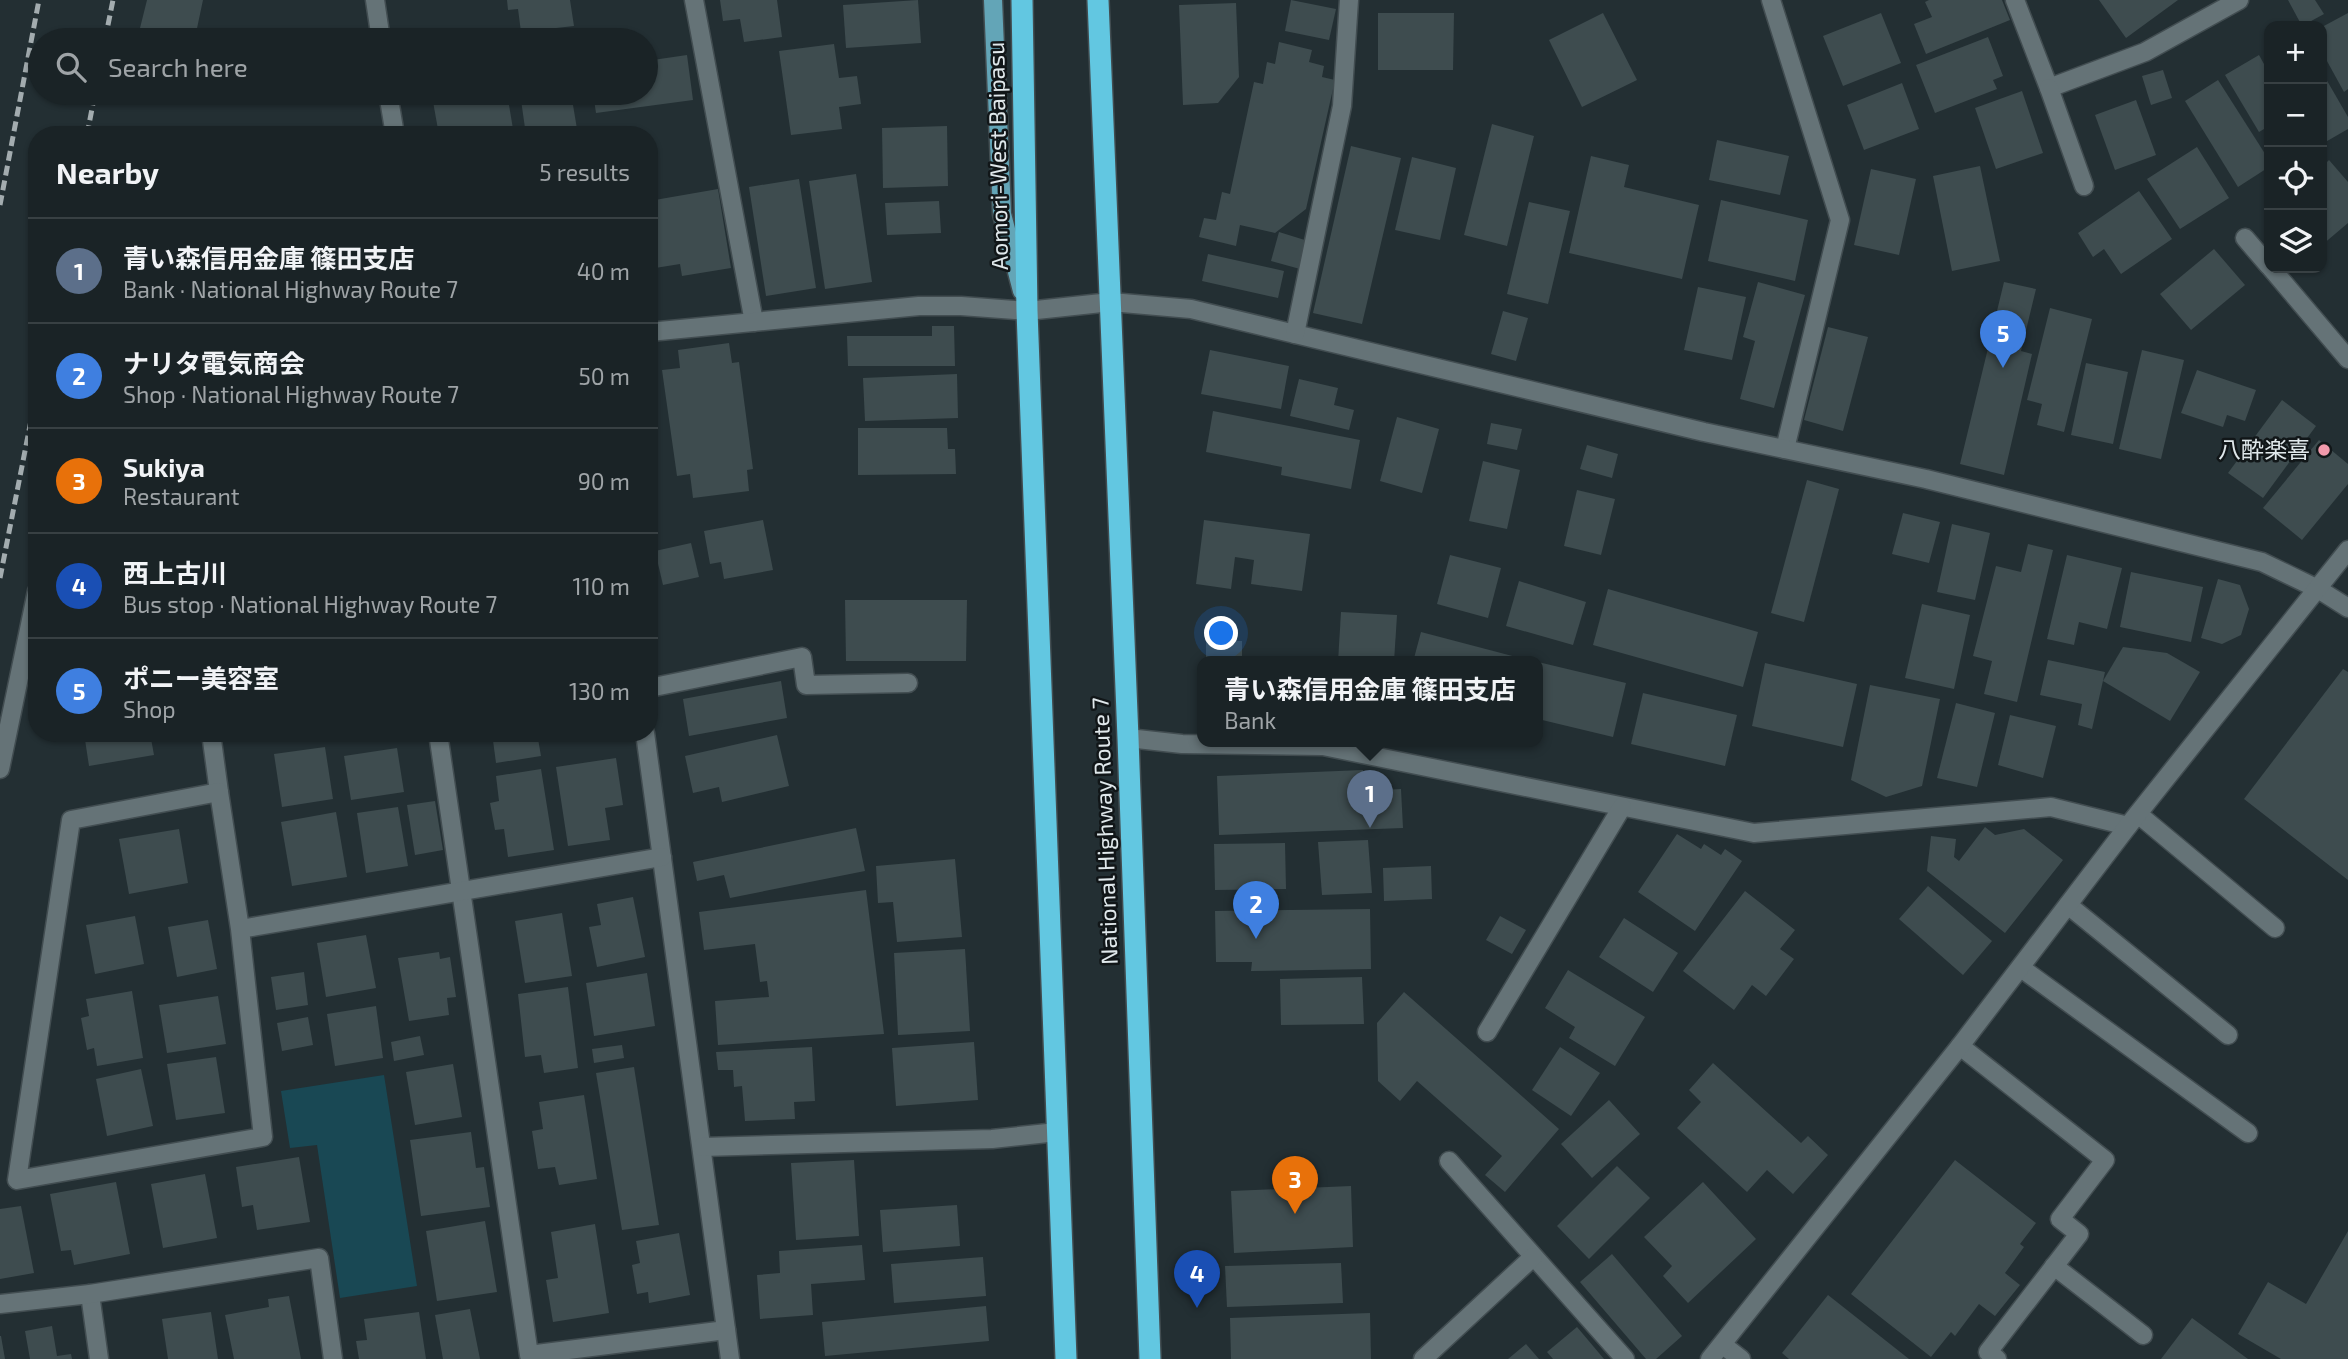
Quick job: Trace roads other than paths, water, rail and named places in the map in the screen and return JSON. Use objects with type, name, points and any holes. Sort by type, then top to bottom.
[{"type":"highway","name":"Aomori-West Baipasu","points":[[1022,0],[1027,311]]},
{"type":"highway","points":[[1099,3],[1111,302]]},
{"type":"highway","name":"National Highway Route 7","points":[[1111,302],[1150,1359]]},
{"type":"highway","points":[[1027,311],[1066,1359]]},
{"type":"main road","points":[[993,0],[1002,214],[1027,311]]},
{"type":"street","points":[[375,0],[379,28]]},
{"type":"street","points":[[694,0],[754,322]]},
{"type":"street","points":[[1296,334],[1342,106],[1349,0]]},
{"type":"street","points":[[1771,0],[1840,220],[1785,449]]},
{"type":"street","points":[[2015,0],[2084,186]]},
{"type":"street","points":[[2049,88],[2146,52],[2239,0]]},
{"type":"street","points":[[390,105],[394,126]]},
{"type":"street","points":[[2245,238],[2264,260]]},
{"type":"street","points":[[2275,273],[2348,359]]},
{"type":"street","points":[[658,331],[919,306],[1027,311],[1111,302],[1191,309],[1704,432],[1926,479],[2262,562],[2318,589],[2348,608]]},
{"type":"street","points":[[1710,1359],[1960,1046],[2133,820],[2348,550]]},
{"type":"street","points":[[0,769],[28,634]]},
{"type":"street","points":[[658,686],[802,657],[806,685],[908,683]]},
{"type":"street","points":[[1128,738],[1197,744]]},
{"type":"street","points":[[212,742],[240,929],[263,1137],[17,1181],[71,820],[219,792]]},
{"type":"street","points":[[439,742],[528,1354],[726,1330]]},
{"type":"street","points":[[646,742],[730,1359]]},
{"type":"street","points":[[1328,747],[1754,833],[2051,807],[2133,820],[2275,928]]},
{"type":"street","points":[[1487,1032],[1622,807]]},
{"type":"street","points":[[240,929],[662,857]]},
{"type":"street","points":[[2068,905],[2228,1035]]},
{"type":"street","points":[[2021,968],[2248,1133]]},
{"type":"street","points":[[1960,1046],[2105,1160],[2060,1219],[2079,1234],[1988,1352],[1997,1359]]},
{"type":"street","points":[[702,1147],[992,1139],[1057,1132]]},
{"type":"street","points":[[1448,1161],[1625,1359]]},
{"type":"street","points":[[1423,1359],[1533,1257]]},
{"type":"street","points":[[0,1304],[90,1294],[319,1258],[333,1359]]},
{"type":"street","points":[[2054,1266],[2143,1335]]},
{"type":"street","points":[[90,1294],[99,1359]]},
{"type":"street","points":[[1723,1345],[1741,1359]]},
{"type":"railway","points":[[34,28],[39,0]]},
{"type":"railway","points":[[107,28],[113,0]]},
{"type":"railway","points":[[0,205],[28,58]]},
{"type":"railway","points":[[89,126],[93,105]]},
{"type":"railway","points":[[0,578],[28,436]]},
{"type":"place","name":"ポニー美容室","points":[[2003,368]]},
{"type":"place","name":"八酔楽喜","points":[[2324,450]]},
{"type":"place","name":"青い森信用金庫 篠田支店","points":[[1370,828]]},
{"type":"place","name":"ナリタ電気商会","points":[[1256,939]]},
{"type":"place","name":"Sukiya","points":[[1295,1214]]},
{"type":"place","name":"西上古川","points":[[1197,1308]]}]
